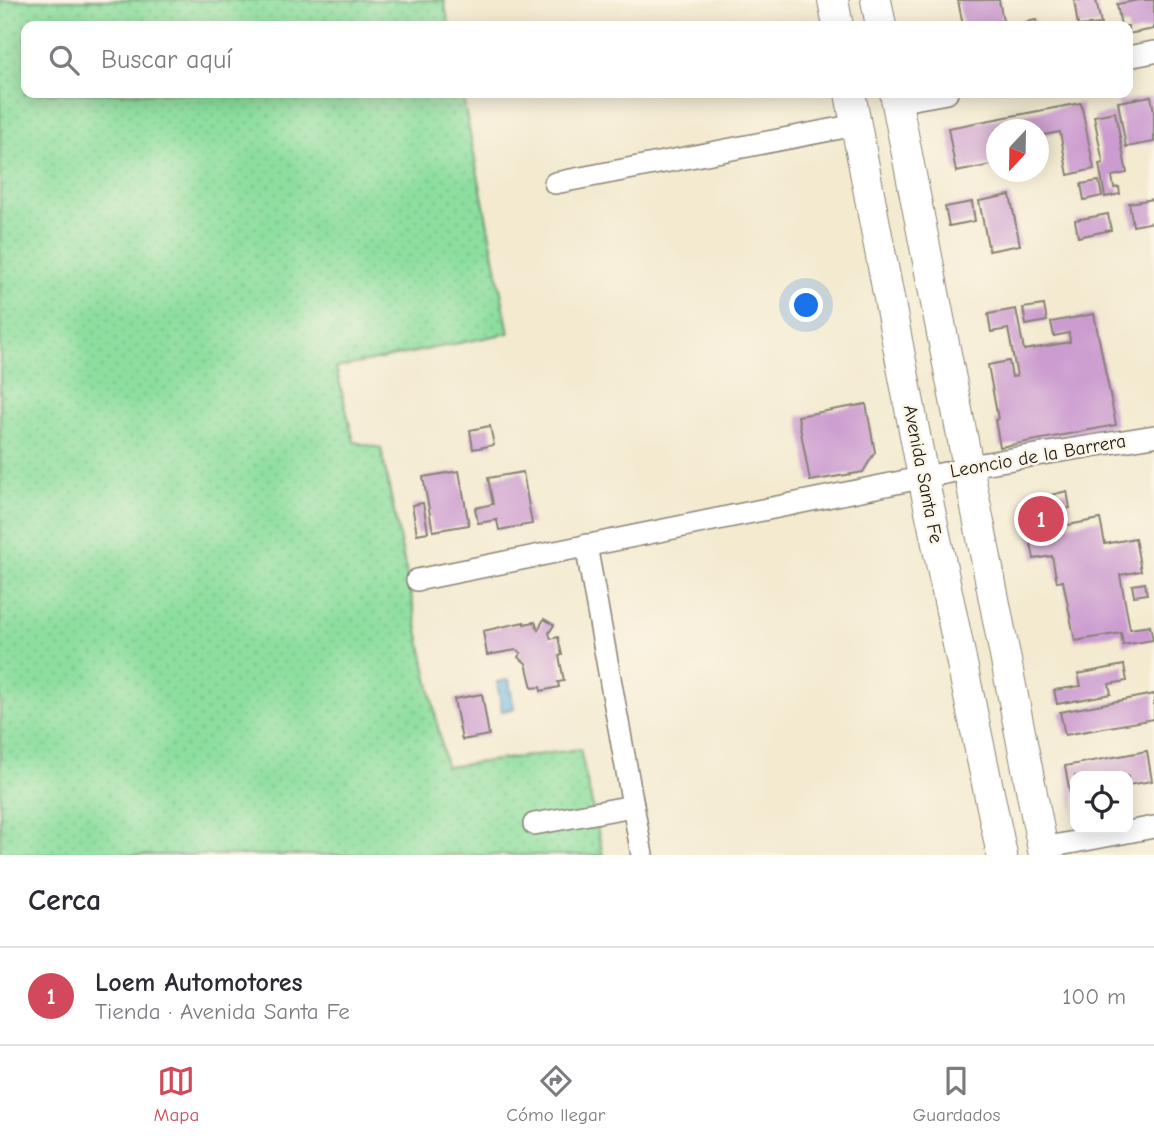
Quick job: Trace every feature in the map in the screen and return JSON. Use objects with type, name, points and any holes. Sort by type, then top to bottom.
[{"type":"main road","points":[[833,0],[837,21]]},
{"type":"main road","points":[[876,0],[880,21]]},
{"type":"main road","name":"Avenida Santa Fe","points":[[851,98],[995,854]]},
{"type":"main road","points":[[896,98],[1044,852]]},
{"type":"street","points":[[1133,56],[1154,52]]},
{"type":"street","points":[[555,183],[856,125]]},
{"type":"street","name":"Leoncio de la Barrera","points":[[418,580],[969,466],[1154,436]]},
{"type":"street","points":[[586,545],[642,855]]},
{"type":"street","points":[[534,824],[633,806]]},
{"type":"street","points":[[1044,852],[1154,827]]},
{"type":"green space","points":[[0,0],[444,0],[448,21],[21,21],[21,98],[463,98],[509,333],[336,368],[354,442],[381,448],[446,767],[580,749],[603,855],[0,855]]},
{"type":"water","points":[[509,680],[514,709],[502,711],[497,682]]},
{"type":"building","points":[[958,0],[999,0],[1003,21],[962,21]]},
{"type":"building","points":[[1074,0],[1096,0],[1100,21],[1077,21]]},
{"type":"building","points":[[1154,0],[1154,29],[1133,33],[1133,21],[1120,21],[1117,4]]},
{"type":"building","points":[[1151,96],[1154,142],[1126,147],[1118,102]]},
{"type":"building","points":[[1081,103],[1094,169],[1068,175],[1060,132],[1049,134],[1049,119],[996,119]]},
{"type":"building","points":[[1115,112],[1127,173],[1112,176],[1114,188],[1119,187],[1120,194],[1105,197],[1099,164],[1103,163],[1094,116]]},
{"type":"building","points":[[986,121],[986,166],[956,172],[948,128]]},
{"type":"building","points":[[1099,181],[1102,196],[1084,200],[1081,184]]},
{"type":"building","points":[[1010,195],[1020,245],[989,251],[979,201]]},
{"type":"building","points":[[1154,199],[1154,222],[1133,226],[1129,203]]},
{"type":"building","points":[[972,202],[975,221],[949,226],[945,207]]},
{"type":"building","points":[[1108,214],[1111,230],[1078,237],[1075,220]]},
{"type":"building","points":[[1044,305],[1047,321],[1026,325],[1023,308]]},
{"type":"building","points":[[1016,309],[1024,350],[1070,342],[1069,333],[1054,336],[1051,322],[1094,314],[1116,425],[1000,447],[988,365],[1009,361],[1012,377],[1017,376],[1008,329],[991,332],[988,314]]},
{"type":"building","points":[[866,404],[875,452],[863,472],[810,481],[798,416]]},
{"type":"building","points":[[490,426],[494,445],[473,449],[470,430]]},
{"type":"building","points":[[459,471],[469,525],[433,531],[423,477]]},
{"type":"building","points":[[523,472],[532,524],[499,530],[497,520],[478,523],[475,508],[493,504],[488,478]]},
{"type":"building","points":[[1067,491],[1070,508],[1065,509],[1068,525],[1100,519],[1105,544],[1135,538],[1141,571],[1120,575],[1130,629],[1150,626],[1153,640],[1123,645],[1121,633],[1075,641],[1063,581],[1057,582],[1052,556],[1034,559],[1023,502]]},
{"type":"building","points":[[423,503],[428,532],[417,534],[412,505]]},
{"type":"building","points":[[1145,583],[1147,594],[1134,596],[1132,585]]},
{"type":"building","points":[[544,619],[554,625],[549,633],[551,639],[558,637],[564,681],[558,682],[559,687],[541,691],[540,687],[532,688],[526,663],[518,657],[521,653],[516,650],[487,655],[483,631],[524,622],[535,622],[538,630]]},
{"type":"building","points":[[1124,665],[1127,681],[1109,684],[1111,694],[1057,704],[1054,690],[1081,686],[1078,674]]},
{"type":"building","points":[[482,694],[489,735],[462,740],[454,699]]},
{"type":"building","points":[[1154,694],[1154,719],[1065,735],[1060,712]]},
{"type":"building","points":[[1147,751],[1152,781],[1133,784],[1133,771],[1070,771],[1070,793],[1065,766]]},
{"type":"place","name":"Loem Automotores","points":[[1041,519]]}]
